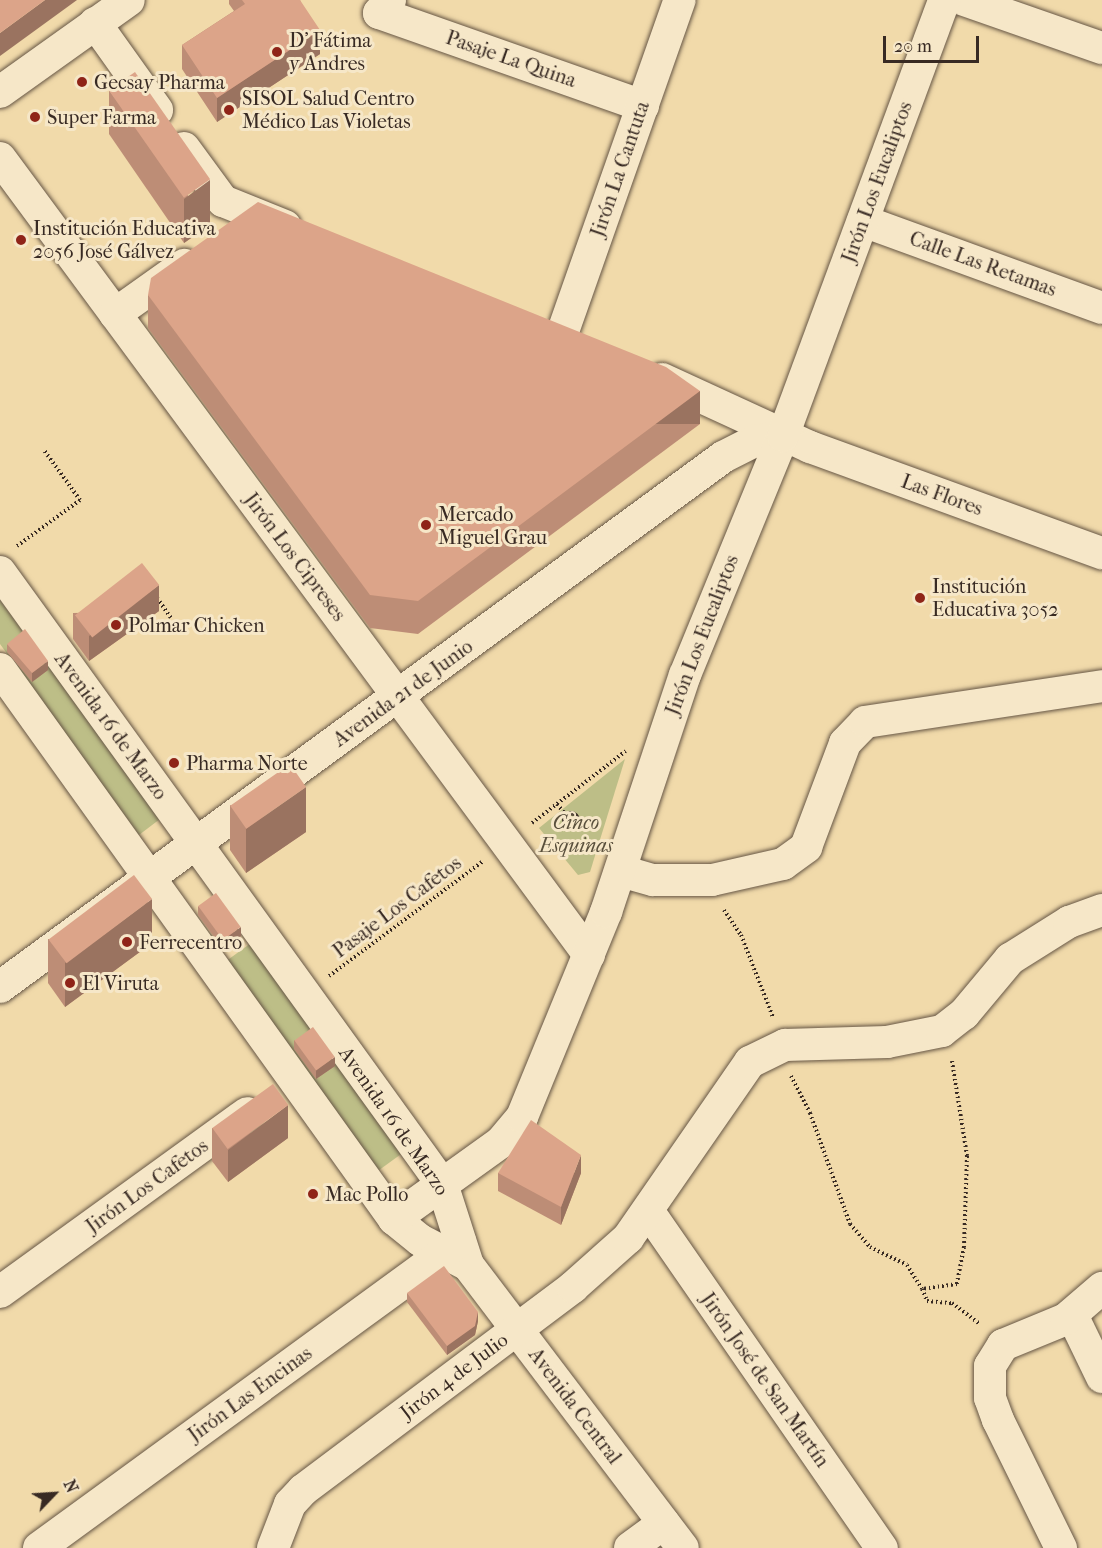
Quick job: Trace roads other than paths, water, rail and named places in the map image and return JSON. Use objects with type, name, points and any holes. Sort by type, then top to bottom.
[{"type":"street","points":[[0,92],[129,0]]},
{"type":"street","name":"Jirón La Cantuta","points":[[561,337],[680,0]]},
{"type":"street","name":"Jirón Los Eucaliptos","points":[[394,1219],[513,1131],[589,955],[621,871],[685,675],[783,436],[944,0]]},
{"type":"street","points":[[964,0],[1102,48]]},
{"type":"street","name":"Pasaje La Quina","points":[[384,7],[643,106]]},
{"type":"street","points":[[95,24],[223,201],[310,236]]},
{"type":"street","name":"Jirón Los Cipreses","points":[[0,158],[398,696],[523,834],[589,955]]},
{"type":"street","points":[[115,314],[256,214]]},
{"type":"street","name":"Calle Las Retamas","points":[[863,221],[1102,308]]},
{"type":"street","points":[[528,324],[592,350]]},
{"type":"street","name":"Las Flores","points":[[632,366],[783,436],[1102,553]]},
{"type":"street","name":"Avenida 21 de Junio","points":[[0,987],[197,845],[723,457],[754,441],[783,436]]},
{"type":"street","name":"Avenida 16 de Marzo","points":[[6,561],[197,845],[442,1184],[458,1253]]},
{"type":"street","points":[[0,669],[394,1219],[458,1253]]},
{"type":"street","points":[[621,871],[653,880],[712,880],[783,864],[806,847],[846,743],[865,722],[1102,686]]},
{"type":"street","name":"Jirón 4 de Julio","points":[[273,1548],[290,1504],[303,1490],[614,1253],[649,1212],[741,1071],[782,1055],[887,1042],[942,1031],[964,1014],[1010,959],[1069,922],[1102,910]]},
{"type":"street","name":"Jirón Los Cafetos","points":[[0,1292],[294,1079]]},
{"type":"street","name":"Jirón José de San Martín","points":[[649,1212],[882,1548]]},
{"type":"street","name":"Avenida Central","points":[[458,1253],[683,1548]]},
{"type":"street","name":"Jirón Las Encinas","points":[[39,1548],[458,1253]]},
{"type":"street","points":[[1061,1548],[990,1398],[990,1366],[1003,1345],[1072,1315],[1102,1288]]},
{"type":"street","points":[[1072,1315],[1102,1377]]},
{"type":"street","points":[[630,1548],[664,1523]]},
{"type":"place","name":"D' Fátima y Andres","points":[[277,52]]},
{"type":"place","name":"Gecsay Pharma","points":[[82,82]]},
{"type":"place","name":"SISOL Salud Centro Médico Las Violetas","points":[[229,110]]},
{"type":"place","name":"Super Farma","points":[[35,117]]},
{"type":"place","name":"Institución Educativa 2056 José Gálvez","points":[[21,240]]},
{"type":"place","name":"Mercado Miguel Grau","points":[[426,525]]},
{"type":"place","name":"Institución Educativa 3052","points":[[920,598]]},
{"type":"place","name":"Polmar Chicken","points":[[116,625]]},
{"type":"place","name":"Pharma Norte","points":[[174,763]]},
{"type":"place","name":"Ferrecentro","points":[[127,942]]},
{"type":"place","name":"El Viruta","points":[[70,983]]},
{"type":"place","name":"Mac Pollo","points":[[313,1194]]},
{"type":"park label","name":"Cinco Esquinas","points":[[576,834]]}]
